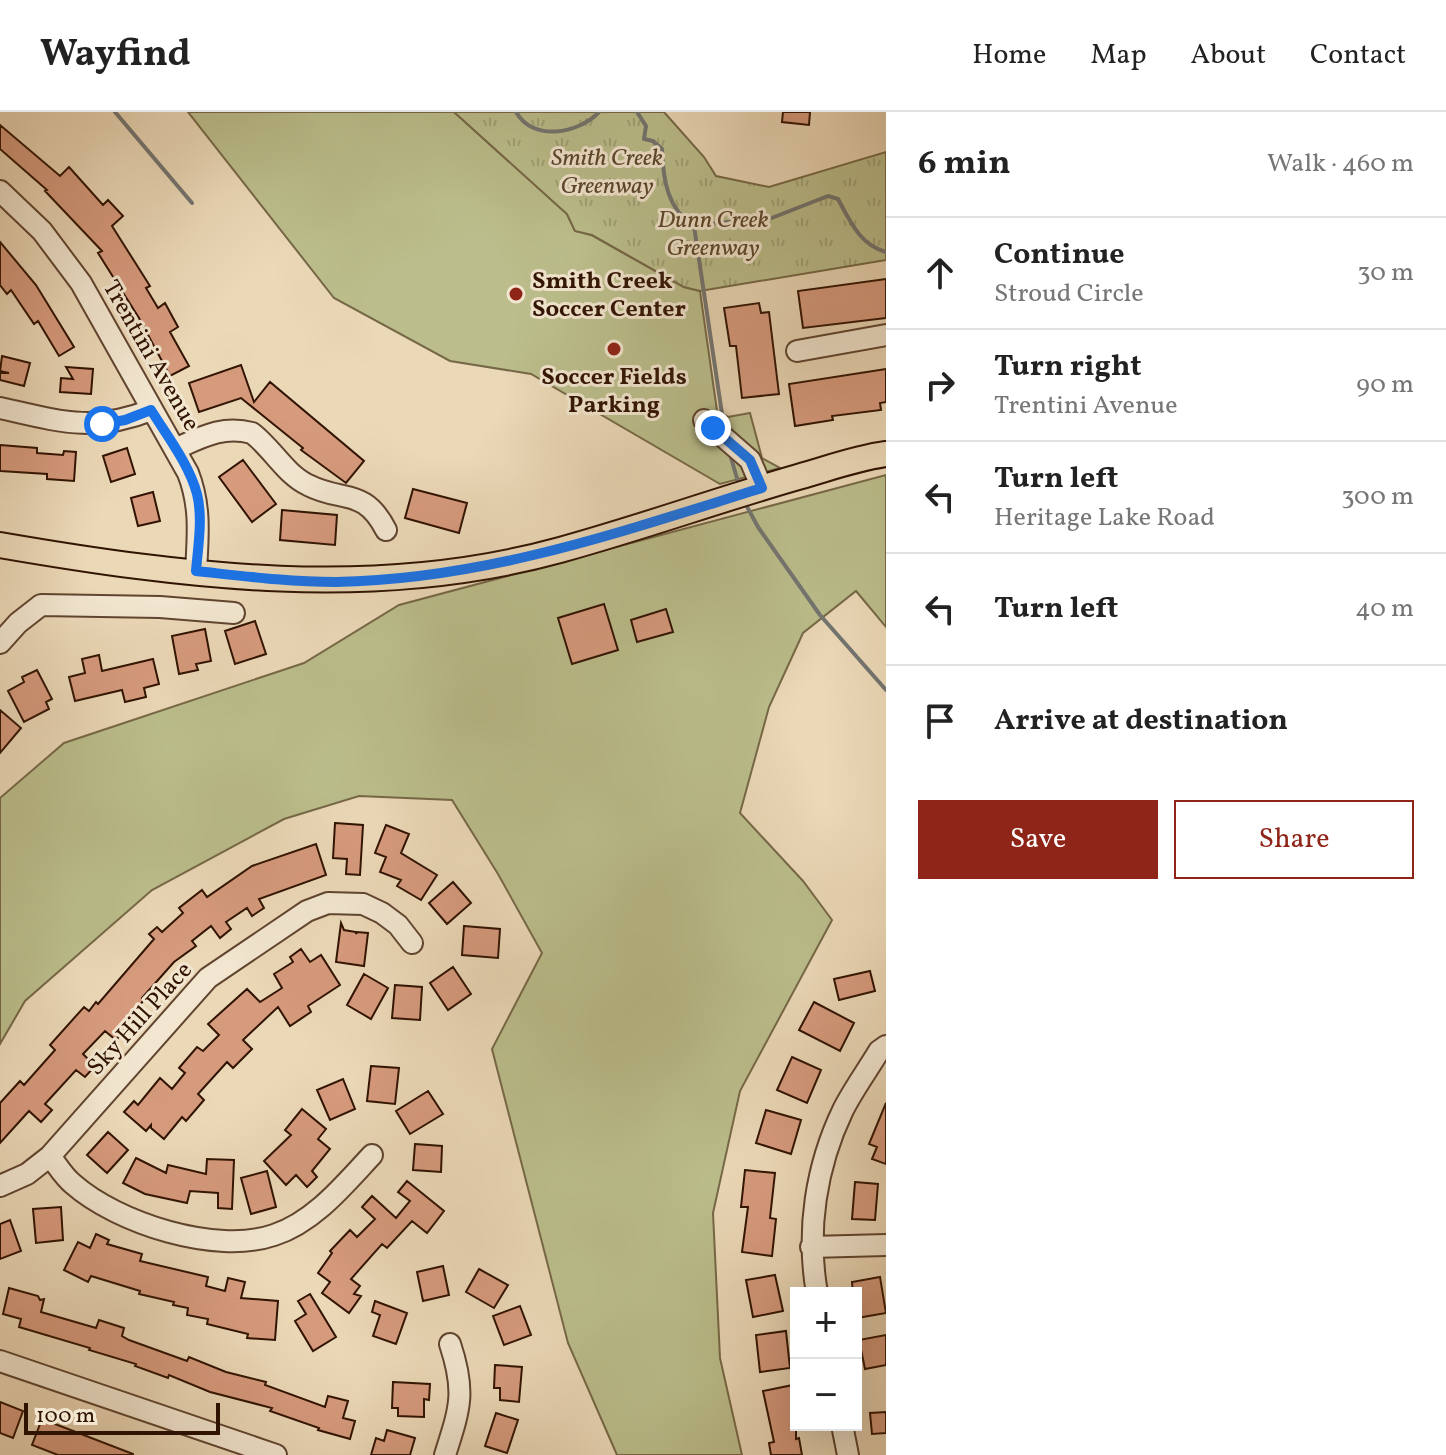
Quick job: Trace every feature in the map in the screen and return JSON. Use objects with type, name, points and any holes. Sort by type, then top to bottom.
[{"type":"main road","points":[[0,545],[90,561],[280,580],[337,582],[417,576],[483,567],[558,551],[762,488],[886,454]]},
{"type":"street","name":"Trentini Avenue","points":[[0,191],[42,231],[81,283],[175,449],[197,495],[196,571]]},
{"type":"street","points":[[797,351],[886,335]]},
{"type":"street","points":[[0,408],[85,425],[125,420],[151,410]]},
{"type":"street","points":[[704,420],[750,460],[762,488]]},
{"type":"street","points":[[175,449],[218,430],[252,433],[307,485],[363,501],[377,512],[386,530]]},
{"type":"street","points":[[0,643],[18,623],[41,605],[160,607],[234,613]]},
{"type":"street","name":"Sky Hill Place","points":[[0,1186],[27,1174],[50,1156],[208,978],[307,911],[328,903],[363,904],[398,925],[412,943]]},
{"type":"street","points":[[816,1287],[811,1247],[817,1190],[827,1147],[844,1107],[879,1051],[886,1046]]},
{"type":"street","points":[[50,1156],[71,1183],[102,1205],[183,1236],[255,1240],[296,1225],[336,1194],[372,1155]]},
{"type":"street","points":[[811,1247],[886,1245]]},
{"type":"street","points":[[445,1455],[459,1411],[461,1393],[459,1370],[450,1344]]},
{"type":"street","points":[[0,1361],[276,1455]]},
{"type":"street","points":[[843,1431],[848,1455]]},
{"type":"green space","name":"Smith Creek Soccer Center","points":[[188,112],[454,112],[567,214],[575,231],[591,235],[684,287],[700,291],[717,411],[728,417],[750,413],[762,458],[780,468],[720,484],[531,374],[450,361],[334,298]]},
{"type":"green space","points":[[454,112],[664,112],[704,157],[716,176],[769,187],[886,152],[886,260],[700,291],[684,287],[592,235],[575,231],[567,214]]},
{"type":"green space","points":[[886,475],[886,627],[856,591],[803,633],[769,707],[740,813],[803,881],[832,920],[740,1091],[713,1213],[720,1358],[742,1455],[617,1455],[568,1343],[492,1049],[542,953],[452,800],[359,796],[284,819],[152,890],[25,1001],[0,1044],[0,798],[64,743],[304,663],[399,605]]},
{"type":"building","points":[[783,112],[810,112],[809,125],[782,122]]},
{"type":"building","points":[[0,125],[60,176],[69,167],[103,205],[108,200],[123,216],[112,226],[150,286],[146,288],[158,308],[165,303],[178,327],[170,332],[189,366],[170,376],[139,318],[98,253],[102,251],[47,190],[0,149]]},
{"type":"building","points":[[0,242],[36,285],[74,347],[59,356],[38,321],[34,324],[11,290],[7,294],[0,285]]},
{"type":"building","points":[[886,279],[886,318],[803,328],[798,291]]},
{"type":"building","points":[[759,303],[761,313],[769,312],[779,394],[742,398],[736,346],[730,346],[724,308]]},
{"type":"building","points":[[2,356],[30,363],[24,386],[0,380],[0,373],[9,373],[0,371]]},
{"type":"building","points":[[241,365],[254,402],[270,382],[364,461],[346,483],[301,450],[303,448],[241,398],[199,412],[189,383]]},
{"type":"building","points":[[66,367],[93,369],[91,394],[60,392],[61,378],[73,379]]},
{"type":"building","points":[[886,369],[886,402],[880,403],[881,410],[832,416],[833,420],[795,426],[789,384]]},
{"type":"building","points":[[0,445],[37,448],[37,453],[63,455],[64,451],[76,452],[74,481],[47,479],[47,474],[0,471]]},
{"type":"building","points":[[127,448],[135,474],[111,482],[103,456]]},
{"type":"building","points":[[243,460],[276,504],[252,522],[219,477]]},
{"type":"building","points":[[413,489],[467,503],[459,533],[405,518]]},
{"type":"building","points":[[153,492],[160,521],[138,526],[131,498]]},
{"type":"building","points":[[282,510],[337,515],[335,545],[280,540]]},
{"type":"building","points":[[604,604],[618,650],[572,664],[558,618]]},
{"type":"building","points":[[666,609],[673,632],[637,642],[631,620]]},
{"type":"building","points":[[255,621],[266,654],[235,664],[225,631]]},
{"type":"building","points":[[205,629],[211,661],[196,664],[198,670],[179,674],[172,636]]},
{"type":"building","points":[[99,655],[102,671],[153,659],[159,684],[144,688],[146,697],[125,702],[122,690],[75,701],[69,677],[85,673],[82,659]]},
{"type":"building","points":[[37,670],[52,699],[46,702],[49,709],[24,722],[8,691],[24,682],[22,677]]},
{"type":"building","points":[[0,710],[21,728],[0,753]]},
{"type":"building","points":[[335,823],[363,825],[360,875],[346,874],[347,859],[333,858]]},
{"type":"building","points":[[386,825],[409,834],[401,853],[437,875],[421,900],[397,886],[401,880],[380,872],[386,857],[375,853]]},
{"type":"building","points":[[316,844],[326,875],[259,899],[264,908],[252,916],[247,908],[226,922],[231,929],[220,938],[211,926],[192,941],[196,946],[174,962],[142,998],[144,1000],[122,1026],[126,1029],[116,1040],[105,1031],[83,1054],[95,1066],[85,1077],[76,1070],[45,1104],[52,1110],[41,1122],[29,1111],[0,1143],[0,1103],[20,1081],[24,1085],[55,1050],[50,1045],[84,1007],[89,1011],[96,1002],[98,1004],[154,939],[149,934],[157,927],[162,932],[183,913],[179,908],[202,890],[207,897],[252,866]]},
{"type":"building","points":[[453,882],[471,903],[447,924],[429,903]]},
{"type":"building","points":[[341,923],[344,930],[356,934],[368,933],[364,966],[336,962]]},
{"type":"building","points":[[464,926],[500,929],[498,958],[462,955]]},
{"type":"building","points":[[301,949],[310,962],[321,955],[340,985],[308,1006],[311,1012],[290,1026],[278,1007],[243,1040],[252,1049],[233,1068],[227,1062],[198,1094],[204,1100],[186,1121],[182,1117],[164,1139],[151,1125],[146,1131],[124,1112],[134,1101],[138,1105],[160,1078],[172,1089],[185,1073],[179,1068],[197,1047],[203,1051],[219,1035],[208,1024],[247,989],[260,1002],[282,988],[274,974],[293,962],[290,957]]},
{"type":"building","points":[[453,967],[471,994],[448,1010],[430,983]]},
{"type":"building","points":[[870,971],[875,991],[839,1000],[834,979]]},
{"type":"building","points":[[364,974],[388,988],[371,1019],[347,1005]]},
{"type":"building","points":[[395,985],[422,987],[420,1020],[392,1018]]},
{"type":"building","points":[[814,1002],[854,1023],[840,1051],[799,1030]]},
{"type":"building","points":[[792,1057],[821,1070],[807,1103],[777,1090]]},
{"type":"building","points":[[371,1066],[399,1068],[395,1104],[367,1101]]},
{"type":"building","points":[[343,1079],[355,1109],[330,1120],[317,1090]]},
{"type":"building","points":[[428,1091],[443,1114],[410,1134],[396,1111]]},
{"type":"building","points":[[886,1103],[886,1164],[872,1159],[877,1147],[869,1144]]},
{"type":"building","points":[[302,1109],[326,1129],[318,1139],[330,1149],[312,1171],[317,1177],[307,1187],[296,1175],[286,1185],[264,1161],[291,1135],[285,1130]]},
{"type":"building","points":[[766,1110],[801,1120],[791,1154],[756,1143]]},
{"type":"building","points":[[108,1132],[128,1150],[107,1173],[87,1155]]},
{"type":"building","points":[[415,1144],[442,1146],[441,1172],[413,1170]]},
{"type":"building","points":[[136,1158],[166,1173],[168,1165],[206,1174],[207,1159],[234,1160],[232,1209],[218,1208],[218,1193],[190,1191],[187,1203],[145,1194],[123,1183]]},
{"type":"building","points":[[745,1170],[775,1173],[770,1218],[776,1219],[772,1256],[742,1252],[748,1207],[741,1207]]},
{"type":"building","points":[[267,1171],[276,1207],[251,1214],[241,1178]]},
{"type":"building","points":[[407,1181],[444,1211],[427,1233],[412,1221],[387,1248],[382,1244],[351,1279],[360,1286],[354,1294],[361,1296],[349,1313],[322,1293],[330,1282],[318,1273],[332,1253],[330,1251],[350,1230],[357,1237],[375,1219],[362,1207],[372,1196],[396,1218],[410,1201],[398,1192]]},
{"type":"building","points":[[855,1182],[878,1184],[875,1220],[852,1219]]},
{"type":"building","points":[[61,1207],[63,1240],[36,1243],[33,1209]]},
{"type":"building","points":[[10,1220],[21,1251],[0,1259],[0,1224]]},
{"type":"building","points":[[96,1234],[109,1240],[107,1244],[142,1254],[140,1261],[208,1277],[206,1286],[225,1291],[228,1278],[245,1282],[241,1298],[278,1301],[275,1340],[247,1338],[248,1334],[207,1324],[208,1319],[187,1315],[188,1308],[173,1305],[174,1302],[139,1294],[140,1291],[91,1276],[88,1282],[64,1270],[78,1242],[90,1248]]},
{"type":"building","points":[[443,1266],[449,1295],[423,1301],[417,1272]]},
{"type":"building","points":[[479,1269],[508,1285],[494,1308],[466,1292]]},
{"type":"building","points":[[775,1275],[783,1311],[753,1317],[746,1280]]},
{"type":"building","points":[[880,1277],[886,1313],[862,1317],[862,1287],[852,1287],[852,1282]]},
{"type":"building","points":[[9,1288],[44,1299],[41,1312],[96,1328],[99,1320],[124,1328],[122,1336],[129,1340],[187,1361],[189,1357],[226,1372],[266,1382],[265,1385],[325,1407],[328,1396],[348,1401],[343,1418],[355,1421],[350,1439],[270,1411],[272,1408],[210,1392],[90,1348],[19,1327],[21,1319],[3,1314]]},
{"type":"building","points":[[310,1294],[336,1337],[313,1351],[295,1321],[306,1314],[298,1301]]},
{"type":"building","points":[[375,1301],[407,1313],[396,1344],[373,1336],[380,1315],[372,1312]]},
{"type":"building","points":[[520,1306],[531,1335],[504,1345],[493,1316]]},
{"type":"building","points":[[786,1331],[790,1368],[760,1372],[756,1335]]},
{"type":"building","points":[[886,1335],[886,1365],[865,1369],[862,1339]]},
{"type":"building","points":[[495,1365],[522,1367],[519,1402],[500,1400],[500,1388],[494,1388]]},
{"type":"building","points":[[393,1382],[430,1384],[429,1400],[424,1399],[424,1417],[398,1416],[398,1408],[392,1408]]},
{"type":"building","points":[[790,1386],[790,1431],[796,1431],[802,1455],[771,1455],[769,1443],[774,1442],[763,1391]]},
{"type":"building","points":[[0,1402],[23,1411],[13,1438],[0,1433]]},
{"type":"building","points":[[886,1412],[886,1433],[872,1434],[870,1413]]},
{"type":"building","points":[[496,1413],[518,1420],[507,1453],[485,1446]]},
{"type":"building","points":[[42,1419],[133,1455],[58,1455],[32,1445]]},
{"type":"building","points":[[387,1430],[415,1438],[410,1455],[371,1455],[376,1438],[384,1441]]},
{"type":"waterway","points":[[115,112],[192,203]]},
{"type":"waterway","points":[[516,112],[533,128],[556,132],[580,126],[599,112]]},
{"type":"waterway","points":[[637,112],[646,126],[644,139],[653,141],[662,149],[665,182],[672,202],[694,226],[724,427]]},
{"type":"waterway","points":[[694,226],[764,221],[828,196],[838,199],[852,224],[869,244],[886,252]]},
{"type":"waterway","points":[[729,451],[739,485]]},
{"type":"waterway","points":[[744,501],[758,527],[820,615],[886,690]]},
{"type":"place","name":"Smith Creek Soccer Center","points":[[516,294]]},
{"type":"place","name":"Soccer Fields Parking","points":[[614,349]]},
{"type":"route","points":[[102,424],[125,420],[151,410],[188,473],[197,495],[196,571],[280,580],[337,582],[483,567],[555,552],[762,488],[750,460],[713,428]]},
{"type":"park label","name":"Smith Creek Greenway","points":[[607,171]]},
{"type":"park label","name":"Dunn Creek Greenway","points":[[713,233]]}]
